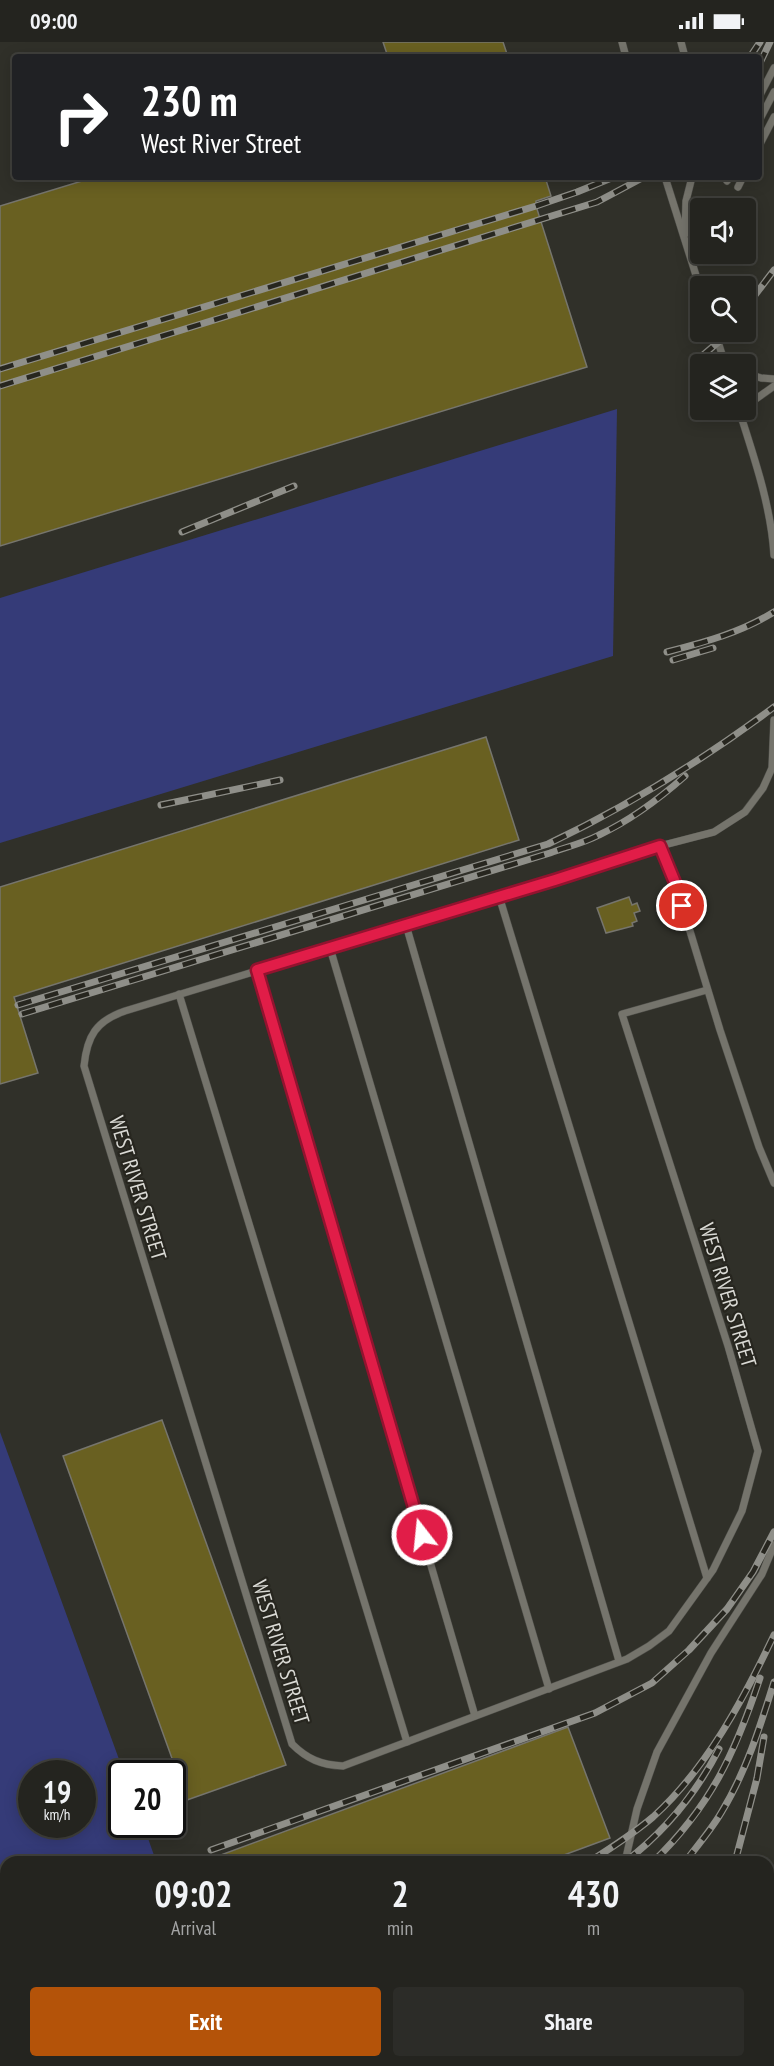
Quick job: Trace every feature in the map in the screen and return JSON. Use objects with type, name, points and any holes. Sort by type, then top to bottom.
[{"type":"lane","points":[[762,91],[774,68]]},
{"type":"lane","points":[[762,115],[774,92]]},
{"type":"lane","points":[[762,140],[774,117]]},
{"type":"lane","points":[[666,180],[696,276]]},
{"type":"lane","points":[[684,238],[686,201],[691,180]]},
{"type":"lane","points":[[738,187],[742,180]]},
{"type":"lane","points":[[756,377],[774,379]]},
{"type":"lane","points":[[756,399],[774,386]]},
{"type":"lane","points":[[744,420],[772,530],[774,555]]},
{"type":"lane","name":"WEST RIVER STREET","points":[[708,990],[622,1014],[728,1346],[758,1451],[742,1511],[707,1578],[669,1631],[650,1646],[619,1661],[343,1766],[326,1765],[305,1757],[292,1744],[84,1066],[86,1049],[96,1028],[109,1017],[660,846],[714,832],[745,812],[763,788],[772,768],[774,720]]},
{"type":"lane","points":[[660,846],[676,885],[759,1147],[774,1183]]},
{"type":"lane","points":[[499,896],[707,1578]]},
{"type":"lane","points":[[406,925],[619,1661]]},
{"type":"lane","points":[[330,948],[549,1689]]},
{"type":"lane","points":[[257,970],[475,1716]]},
{"type":"lane","points":[[179,994],[407,1742]]},
{"type":"lane","points":[[626,1856],[637,1809],[657,1752],[711,1653],[762,1574],[774,1545]]},
{"type":"water","points":[[617,409],[613,656],[0,843],[0,598]]},
{"type":"water","points":[[0,1432],[119,1760],[108,1760],[108,1838],[148,1838],[154,1856],[0,1856]]},
{"type":"building","points":[[383,42],[503,42],[507,54],[387,54]]},
{"type":"building","points":[[85,180],[546,180],[551,196],[536,201],[536,206],[587,367],[0,546],[0,206]]},
{"type":"building","points":[[486,737],[519,840],[14,997],[38,1073],[0,1084],[0,887]]},
{"type":"building","points":[[629,897],[632,905],[637,903],[640,911],[634,913],[637,921],[632,923],[633,926],[606,933],[597,908]]},
{"type":"building","points":[[162,1420],[286,1765],[187,1800],[186,1760],[173,1760],[63,1456]]},
{"type":"building","points":[[568,1727],[610,1838],[561,1856],[218,1856]]},
{"type":"railway","points":[[752,54],[760,42]]},
{"type":"railway","points":[[762,59],[770,42]]},
{"type":"railway","points":[[0,369],[536,206],[607,180]]},
{"type":"railway","points":[[0,386],[597,202],[638,180]]},
{"type":"railway","points":[[756,294],[774,270]]},
{"type":"railway","points":[[704,354],[718,342]]},
{"type":"railway","points":[[182,532],[294,486]]},
{"type":"railway","points":[[667,652],[735,631],[774,612]]},
{"type":"railway","points":[[673,660],[713,648]]},
{"type":"railway","points":[[18,1005],[548,844],[664,781],[774,707]]},
{"type":"railway","points":[[22,1014],[581,843],[633,816],[685,776]]},
{"type":"railway","points":[[161,805],[280,780]]},
{"type":"railway","points":[[211,1850],[595,1713],[652,1683],[689,1650],[727,1609],[753,1572],[774,1532]]},
{"type":"railway","points":[[598,1856],[653,1817],[690,1777],[722,1732],[750,1684],[774,1635]]},
{"type":"railway","points":[[659,1856],[691,1820],[719,1777],[741,1731],[760,1678]]},
{"type":"railway","points":[[690,1856],[717,1819],[738,1782],[758,1732],[774,1682]]},
{"type":"railway","points":[[737,1856],[757,1778],[764,1737]]},
{"type":"railway","points":[[632,1856],[653,1838],[690,1796],[719,1749]]},
{"type":"route","points":[[422,1535],[257,970],[660,846],[682,906]]}]
